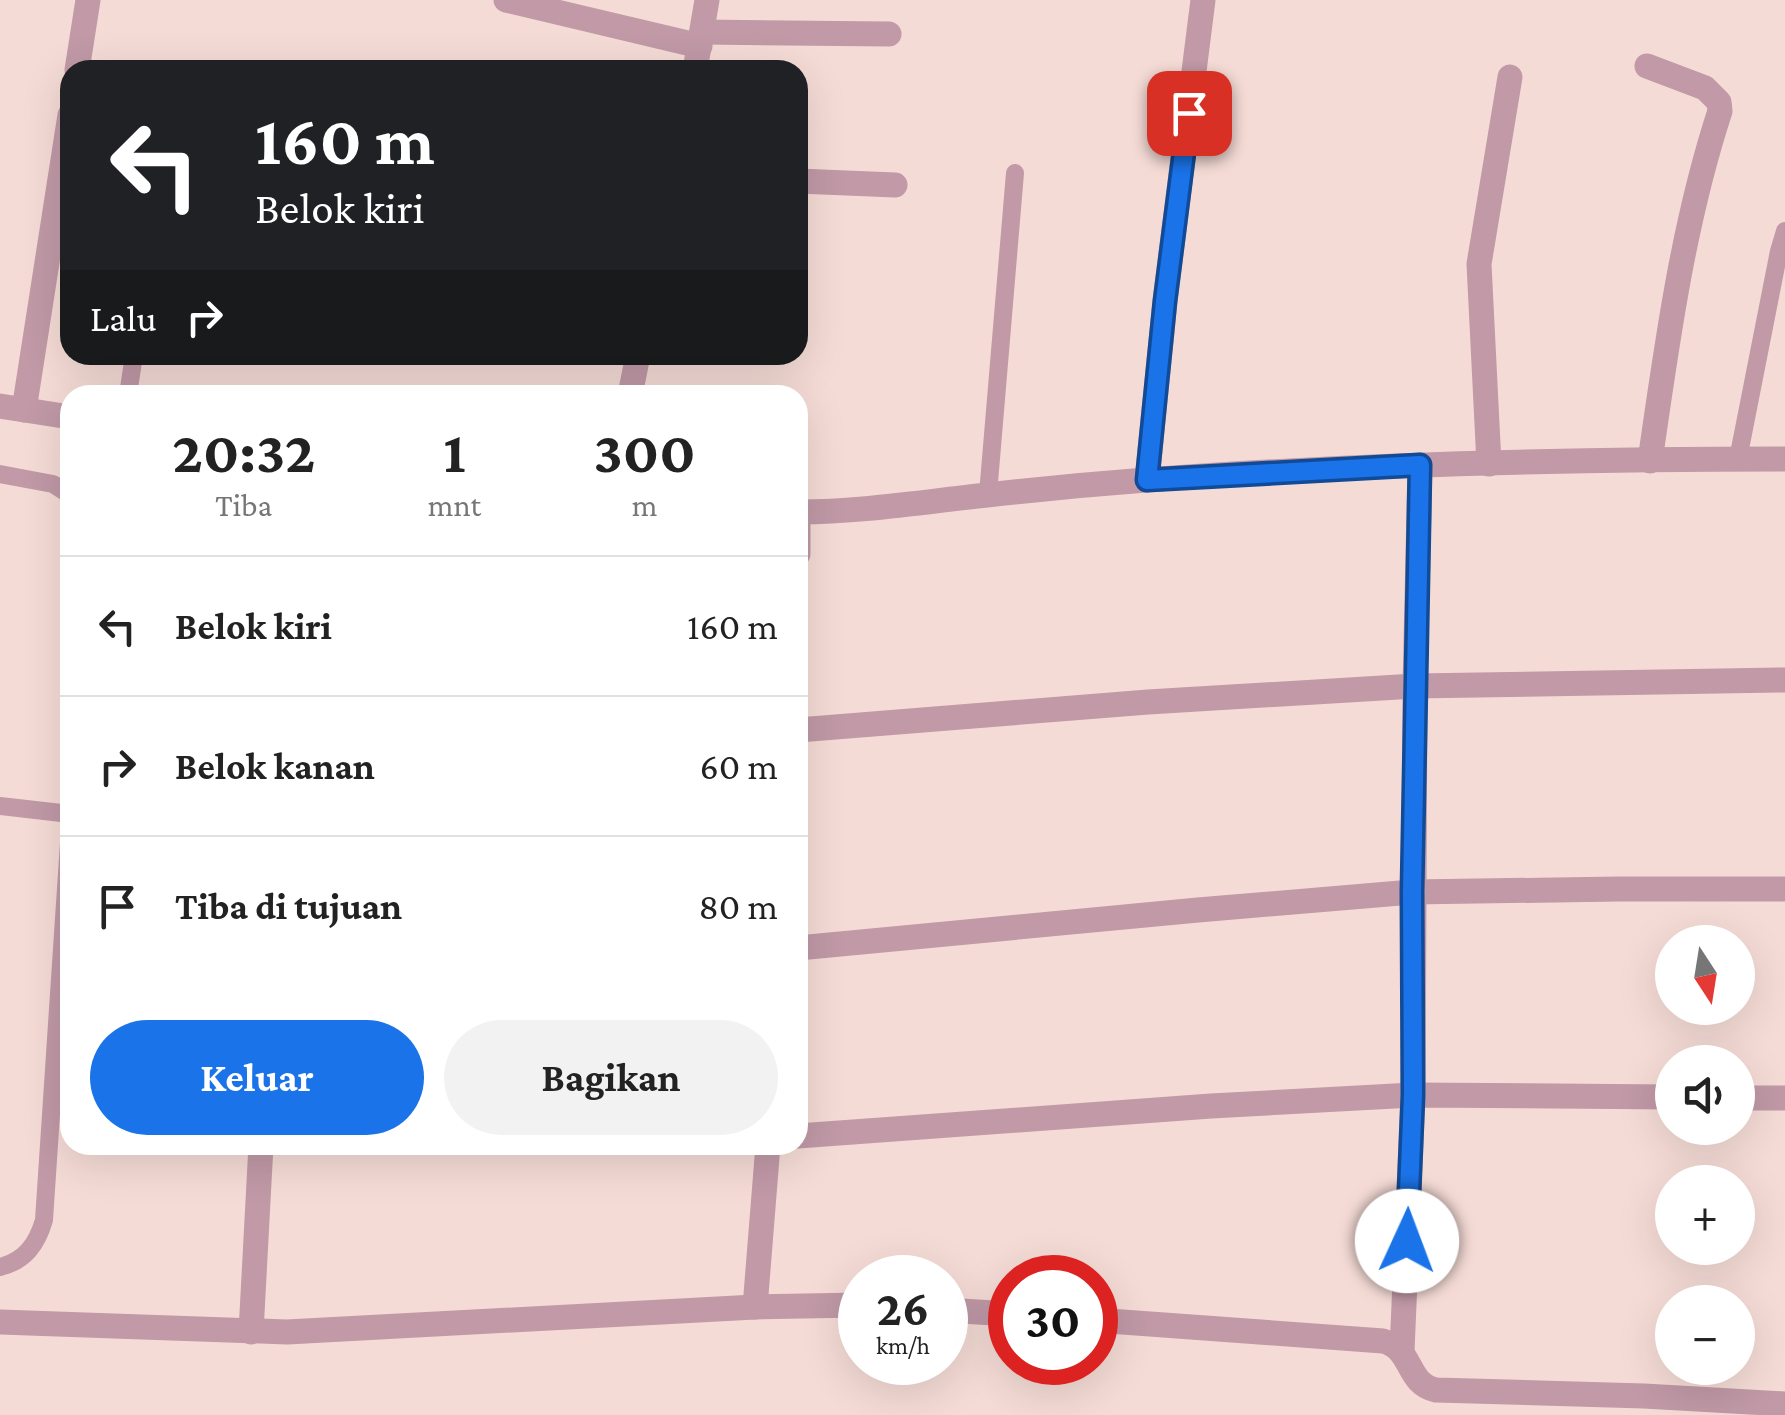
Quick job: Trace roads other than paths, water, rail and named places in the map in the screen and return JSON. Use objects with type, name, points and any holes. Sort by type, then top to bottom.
[{"type":"street","points":[[79,60],[88,0]]},
{"type":"street","points":[[506,0],[699,49],[889,34]]},
{"type":"street","points":[[699,49],[706,0]]},
{"type":"street","points":[[1147,480],[1165,301],[1204,0]]},
{"type":"street","points":[[1647,66],[1705,88],[1719,102],[1720,111],[1698,182],[1650,461]]},
{"type":"street","points":[[1489,464],[1480,264],[1510,77]]},
{"type":"street","points":[[60,166],[12,408],[60,415]]},
{"type":"street","points":[[808,181],[895,185]]},
{"type":"street","points":[[808,512],[856,511],[1147,480],[1420,465],[1785,459]]},
{"type":"street","points":[[1402,1351],[1413,1095],[1414,686],[1420,465]]},
{"type":"street","points":[[808,729],[1414,686],[1785,680]]},
{"type":"street","points":[[808,947],[1412,892],[1785,889]]},
{"type":"street","points":[[808,1135],[1413,1095],[1655,1097]]},
{"type":"street","points":[[1755,1098],[1785,1098]]},
{"type":"street","points":[[251,1332],[260,1155]]},
{"type":"street","points":[[756,1308],[767,1155]]},
{"type":"street","points":[[0,1322],[287,1332],[838,1306]]},
{"type":"street","points":[[1118,1322],[1392,1344],[1402,1351],[1418,1382],[1436,1390],[1785,1404]]},
{"type":"lane","points":[[988,494],[1015,173]]},
{"type":"lane","points":[[1738,459],[1785,231]]},
{"type":"lane","points":[[0,474],[60,489]]},
{"type":"lane","points":[[0,806],[60,813]]},
{"type":"lane","points":[[0,1267],[28,1253],[38,1240],[44,1220],[60,979]]}]
